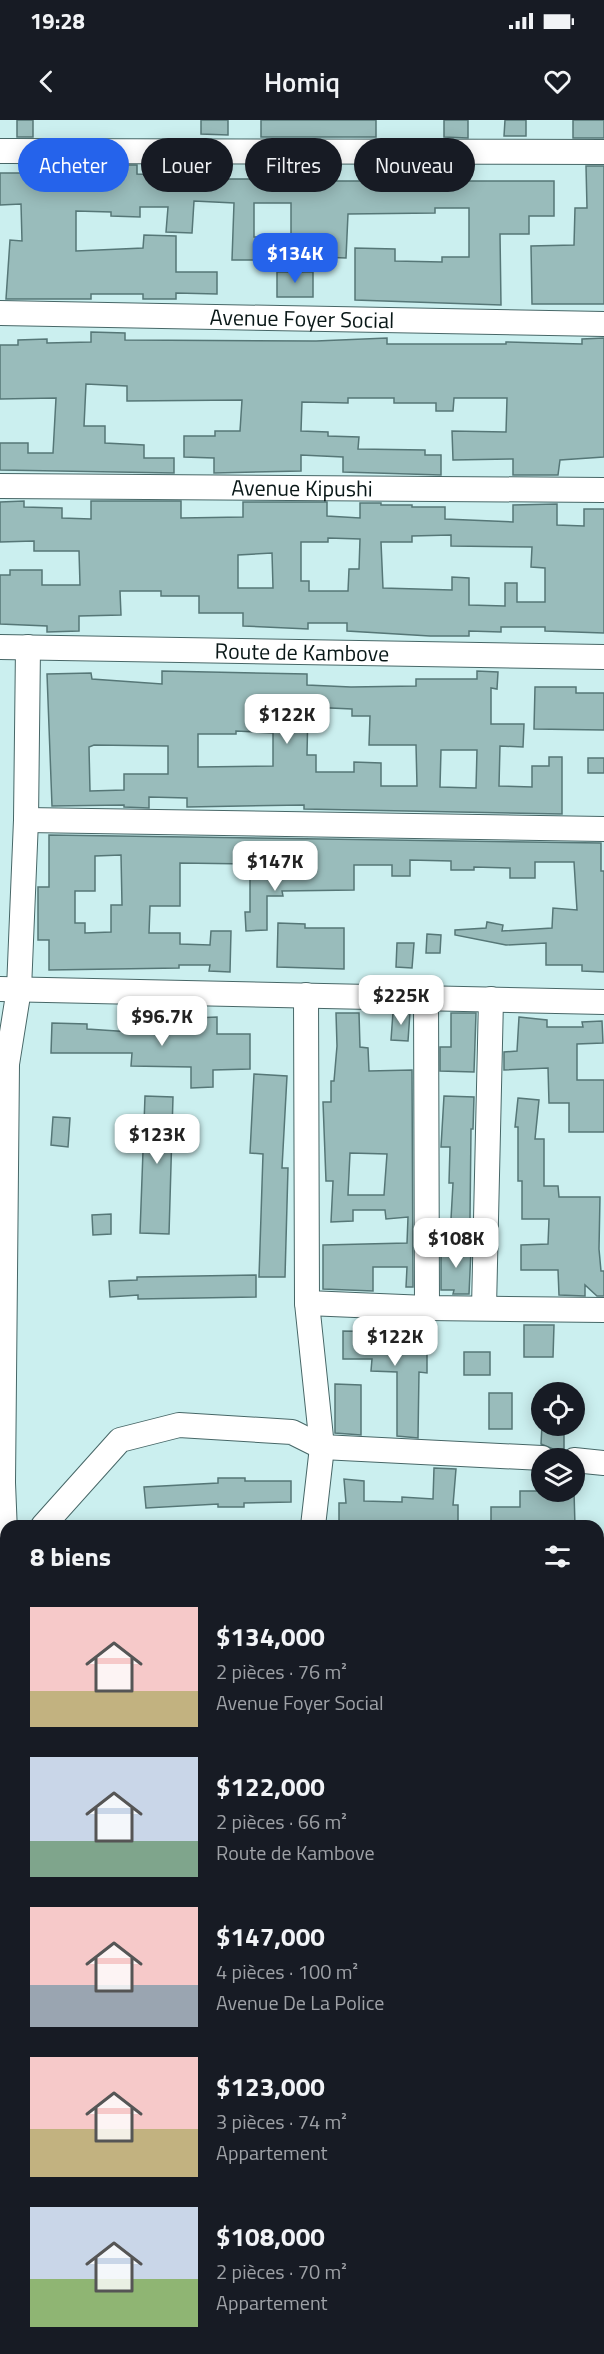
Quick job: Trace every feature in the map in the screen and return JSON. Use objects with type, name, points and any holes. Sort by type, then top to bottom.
[{"type":"street","points":[[0,151],[604,152]]},
{"type":"street","name":"Avenue Foyer Social","points":[[0,314],[604,324]]},
{"type":"street","name":"Avenue Kipushi","points":[[0,486],[604,490]]},
{"type":"street","name":"Route de Kambove","points":[[0,647],[604,657]]},
{"type":"street","points":[[5,1520],[2,1376],[7,1064],[10,989],[26,820],[28,647]]},
{"type":"street","points":[[26,820],[604,829]]},
{"type":"street","points":[[10,989],[426,996],[604,1002]]},
{"type":"street","points":[[306,995],[307,1303],[322,1447],[314,1520]]},
{"type":"street","points":[[426,996],[427,1308]]},
{"type":"street","points":[[484,1308],[491,999]]},
{"type":"street","points":[[307,1303],[427,1308],[604,1310]]},
{"type":"street","points":[[49,1520],[120,1440],[179,1425],[292,1432],[322,1447],[531,1457]]},
{"type":"street","points":[[585,1461],[604,1463]]},
{"type":"building","points":[[17,120],[33,120],[33,137],[17,137]]},
{"type":"building","points":[[201,120],[228,120],[228,135],[201,134]]},
{"type":"building","points":[[261,120],[376,120],[376,137],[261,137]]},
{"type":"building","points":[[444,120],[468,120],[468,138],[444,137]]},
{"type":"building","points":[[505,120],[526,120],[526,136],[504,136]]},
{"type":"building","points":[[573,120],[604,120],[604,138],[573,138]]},
{"type":"building","points":[[129,165],[137,165],[137,174],[141,174],[141,192],[233,192],[233,179],[245,179],[245,192],[342,192],[342,181],[354,181],[354,192],[475,192],[475,181],[554,181],[554,216],[529,216],[529,234],[500,234],[501,305],[355,300],[355,248],[395,249],[395,261],[442,262],[442,257],[469,257],[469,208],[435,208],[435,213],[348,214],[346,258],[321,257],[322,237],[291,237],[291,203],[254,203],[254,237],[264,237],[264,260],[232,260],[234,203],[194,201],[192,233],[166,232],[168,207],[140,207],[140,217],[111,216],[111,212],[76,211],[76,251],[143,248],[144,235],[176,236],[176,272],[217,272],[217,294],[176,293],[176,299],[143,299],[143,294],[91,294],[91,299],[6,299],[10,240],[22,241],[21,204],[0,205],[0,173],[18,173],[18,192],[129,192]]},
{"type":"building","points":[[586,166],[604,166],[604,304],[532,304],[531,246],[574,245],[575,208],[587,208]]},
{"type":"building","points":[[277,272],[313,272],[313,297],[277,297]]},
{"type":"building","points":[[91,332],[125,333],[125,340],[316,341],[387,338],[387,344],[506,344],[506,342],[582,344],[582,339],[604,338],[604,457],[560,460],[558,475],[513,475],[513,459],[453,460],[452,431],[506,432],[507,398],[454,398],[453,411],[436,411],[436,403],[394,403],[394,398],[348,398],[348,403],[302,402],[301,431],[328,432],[328,436],[359,437],[358,449],[425,450],[425,455],[441,455],[441,475],[343,472],[343,457],[301,455],[301,471],[214,473],[214,458],[184,457],[184,436],[215,436],[215,431],[240,431],[242,400],[127,401],[127,386],[86,384],[84,426],[105,426],[105,443],[144,445],[144,458],[174,458],[174,473],[0,470],[0,443],[28,443],[28,453],[53,453],[56,398],[0,399],[0,345],[18,345],[18,340],[47,339],[47,343],[91,342]]},
{"type":"building","points":[[24,501],[24,507],[62,508],[62,518],[91,519],[91,501],[181,501],[181,518],[243,517],[243,502],[327,502],[327,516],[360,518],[360,503],[381,503],[381,505],[412,505],[412,507],[445,507],[445,519],[513,522],[513,505],[557,504],[557,525],[584,526],[584,509],[604,509],[604,633],[545,631],[545,627],[501,627],[501,632],[469,631],[469,636],[430,636],[347,631],[347,623],[308,623],[308,629],[243,626],[243,613],[199,613],[199,596],[161,596],[161,591],[120,591],[121,615],[79,616],[79,631],[47,632],[47,626],[0,624],[0,575],[10,575],[10,570],[42,570],[42,585],[80,585],[79,551],[34,551],[34,541],[0,542],[0,502]],"holes":[[[451,535],[451,546],[532,547],[531,567],[545,568],[545,602],[517,602],[517,583],[505,583],[505,606],[469,605],[469,578],[452,577],[452,590],[383,588],[381,542],[412,542],[412,536]],[[328,538],[360,539],[359,569],[349,569],[348,591],[309,591],[309,581],[301,581],[301,542],[328,542]],[[272,553],[273,588],[238,588],[238,555]]]},
{"type":"building","points":[[162,671],[307,674],[307,685],[351,687],[416,686],[416,679],[477,679],[477,671],[498,672],[497,689],[491,688],[491,724],[524,724],[523,747],[500,746],[499,786],[532,787],[532,766],[549,766],[549,757],[562,757],[562,814],[304,809],[304,805],[187,807],[187,798],[149,797],[149,808],[124,807],[124,805],[52,806],[47,674],[91,673],[92,679],[162,684]],"holes":[[[308,707],[352,709],[352,716],[370,716],[369,745],[416,745],[417,786],[381,786],[381,763],[354,762],[354,772],[316,772],[316,755],[307,755]],[[236,731],[273,733],[273,766],[198,767],[198,734],[236,734]],[[94,745],[168,746],[168,774],[124,774],[124,790],[90,791],[89,747]],[[441,750],[477,750],[476,788],[440,787]]]},
{"type":"building","points":[[535,687],[576,687],[576,693],[604,693],[604,730],[534,729]]},
{"type":"building","points":[[588,758],[604,758],[604,773],[588,773]]},
{"type":"building","points":[[49,835],[601,843],[601,871],[604,871],[604,972],[582,971],[582,965],[546,965],[546,943],[506,945],[455,935],[455,930],[486,928],[487,922],[503,925],[502,931],[552,928],[553,908],[577,910],[574,862],[535,862],[535,878],[510,878],[510,868],[474,867],[474,870],[451,870],[451,861],[410,860],[410,876],[392,876],[392,865],[354,865],[354,890],[282,891],[283,896],[267,896],[267,930],[246,931],[245,912],[250,912],[250,864],[180,863],[180,906],[150,906],[149,933],[180,933],[180,944],[210,945],[211,931],[231,931],[230,972],[209,971],[210,965],[179,965],[179,968],[49,970],[49,940],[38,940],[38,887],[49,887]],"holes":[[[121,855],[122,905],[111,905],[111,932],[85,933],[85,923],[75,923],[75,891],[95,891],[95,856]]]},
{"type":"building","points":[[278,923],[305,924],[305,928],[344,928],[344,969],[277,967]]},
{"type":"building","points":[[427,934],[441,935],[440,953],[426,953]]},
{"type":"building","points":[[397,943],[414,943],[412,968],[396,967]]},
{"type":"building","points":[[393,1012],[410,1012],[408,1041],[391,1040]]},
{"type":"building","points":[[336,1013],[359,1013],[360,1047],[368,1048],[369,1071],[412,1070],[413,1287],[406,1287],[407,1267],[373,1267],[373,1291],[323,1289],[323,1245],[407,1243],[408,1217],[386,1219],[385,1210],[353,1210],[353,1221],[331,1222],[333,1181],[326,1181],[323,1102],[331,1102],[331,1081],[334,1081],[337,1046]],"holes":[[[350,1153],[387,1154],[384,1195],[348,1195]]]},
{"type":"building","points":[[451,1013],[476,1013],[474,1072],[440,1071],[440,1047],[451,1047]]},
{"type":"building","points":[[217,1017],[217,1034],[250,1034],[250,1069],[213,1070],[213,1087],[191,1088],[191,1067],[131,1066],[132,1053],[51,1053],[52,1023],[87,1024],[87,1029],[132,1032],[132,1029],[195,1030],[195,1018]]},
{"type":"building","points":[[519,1017],[547,1020],[547,1027],[583,1027],[582,1022],[602,1021],[603,1043],[577,1044],[577,1080],[604,1080],[604,1132],[569,1132],[569,1103],[549,1103],[548,1068],[504,1070],[504,1052],[517,1051]]},
{"type":"building","points":[[254,1074],[287,1076],[282,1168],[288,1168],[285,1277],[259,1277],[263,1154],[250,1153]]},
{"type":"building","points":[[145,1096],[173,1097],[169,1234],[140,1233]]},
{"type":"building","points":[[444,1096],[474,1097],[473,1129],[471,1129],[470,1220],[451,1219],[453,1183],[449,1183],[450,1147],[441,1147]]},
{"type":"building","points":[[518,1098],[539,1100],[535,1139],[544,1139],[544,1186],[558,1186],[559,1197],[600,1197],[599,1249],[601,1271],[604,1271],[604,1296],[597,1296],[585,1285],[585,1296],[559,1295],[558,1270],[521,1270],[521,1245],[548,1244],[549,1219],[522,1219],[522,1181],[518,1181],[518,1127],[515,1127]]},
{"type":"building","points":[[53,1117],[70,1118],[68,1147],[51,1145]]},
{"type":"building","points":[[111,1214],[111,1234],[93,1235],[92,1215]]},
{"type":"building","points":[[441,1244],[466,1246],[466,1249],[471,1250],[469,1294],[453,1294],[454,1290],[441,1290]]},
{"type":"building","points":[[256,1275],[256,1297],[138,1299],[138,1295],[110,1297],[109,1281],[137,1280],[137,1277]]},
{"type":"building","points":[[524,1325],[554,1325],[553,1357],[524,1357]]},
{"type":"building","points":[[403,1329],[427,1329],[427,1373],[419,1372],[418,1438],[397,1436],[397,1372],[371,1371],[372,1359],[343,1359],[343,1331],[402,1332]]},
{"type":"building","points":[[464,1352],[490,1352],[490,1375],[464,1375]]},
{"type":"building","points":[[335,1384],[361,1385],[361,1435],[335,1433]]},
{"type":"building","points":[[489,1393],[512,1393],[512,1429],[489,1429]]},
{"type":"building","points":[[541,1436],[564,1436],[564,1448],[551,1448],[541,1444]]},
{"type":"building","points":[[434,1468],[456,1469],[453,1505],[458,1505],[458,1520],[339,1520],[339,1503],[346,1503],[344,1479],[364,1481],[364,1501],[402,1502],[402,1497],[433,1499]]},
{"type":"building","points":[[218,1478],[245,1478],[245,1481],[291,1481],[291,1502],[244,1503],[244,1507],[218,1507],[218,1504],[146,1508],[144,1487],[218,1483]]},
{"type":"building","points":[[520,1491],[531,1491],[531,1502],[574,1502],[575,1520],[491,1520],[491,1507],[520,1507]]}]
